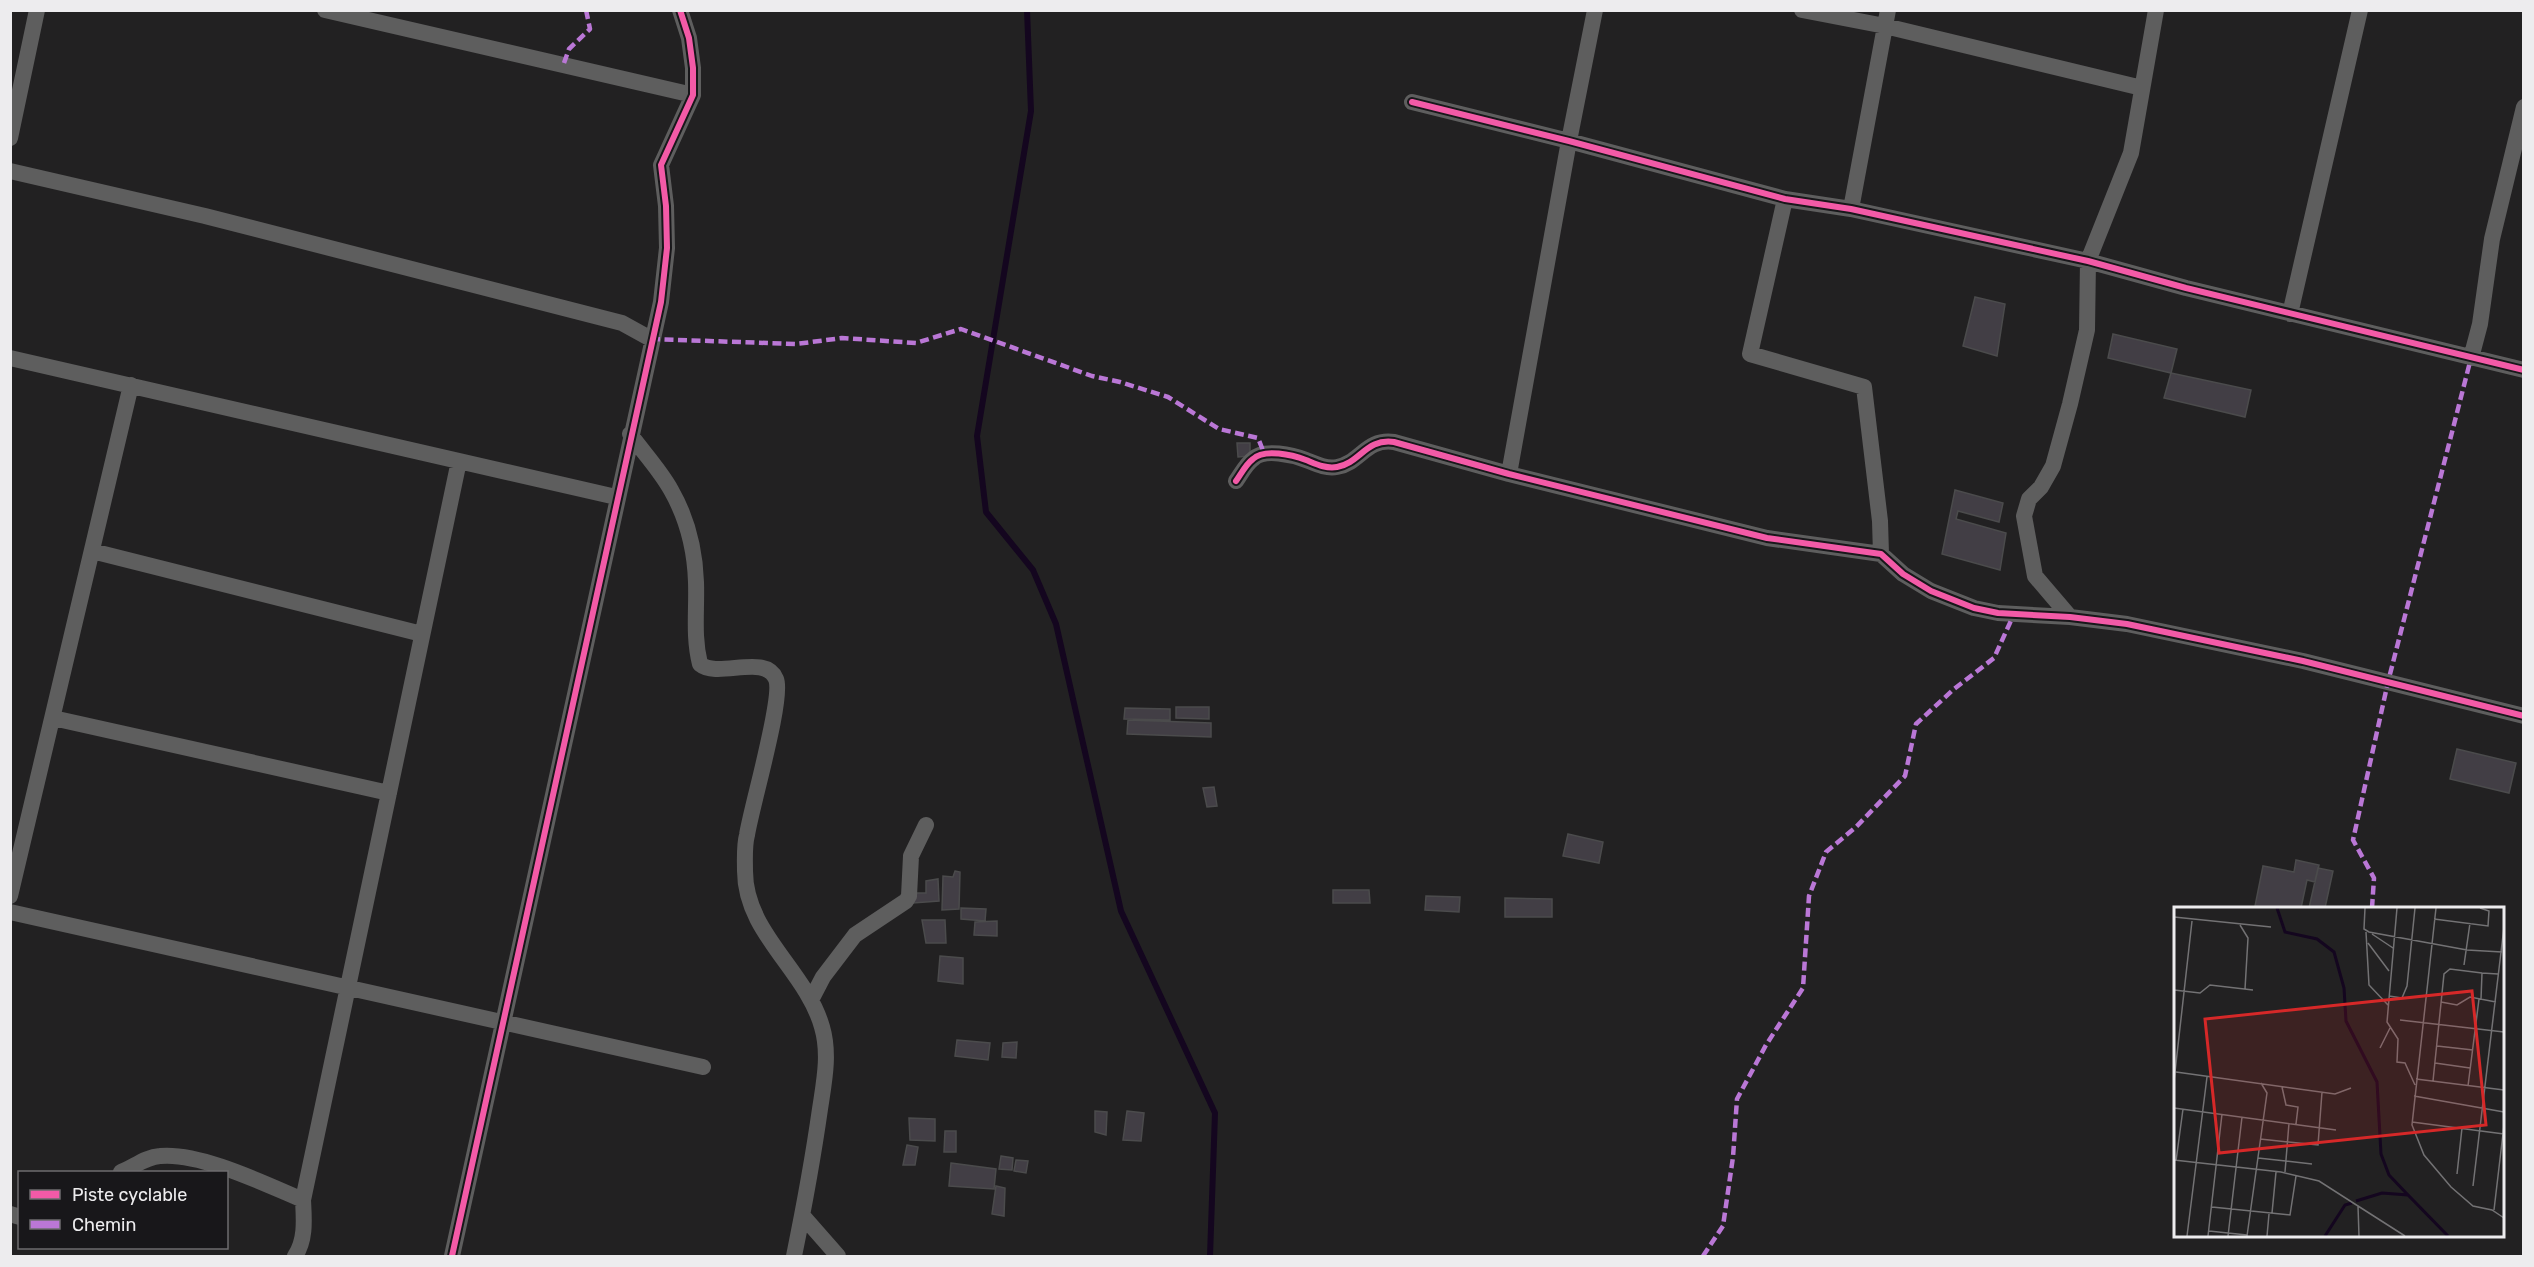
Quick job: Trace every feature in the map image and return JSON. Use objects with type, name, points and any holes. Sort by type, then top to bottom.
[{"type":"street","points":[[10,138],[37,10]]},
{"type":"street","points":[[325,10],[693,95]]},
{"type":"street","points":[[452,1257],[616,497],[661,302],[667,248],[666,206],[661,165],[693,95],[693,68],[689,38],[680,10]]},
{"type":"street","points":[[1509,474],[1595,10]]},
{"type":"street","points":[[1802,10],[1886,18],[2142,88]]},
{"type":"street","points":[[2070,617],[2036,576],[2024,516],[2029,500],[2041,487],[2053,466],[2070,404],[2087,330],[2088,261],[2131,153],[2156,10]]},
{"type":"street","points":[[2290,314],[2360,10]]},
{"type":"street","points":[[1851,209],[1886,18]]},
{"type":"street","points":[[1412,102],[1785,199],[1851,209],[2088,261],[2290,314],[2523,370]]},
{"type":"street","points":[[2471,358],[2480,324],[2492,239],[2523,107]]},
{"type":"street","points":[[10,171],[205,216],[622,323],[651,339]]},
{"type":"street","points":[[1785,199],[1750,354],[1864,387],[1880,521],[1881,554]]},
{"type":"street","points":[[10,358],[616,497]]},
{"type":"street","points":[[10,896],[131,385]]},
{"type":"street","points":[[630,434],[671,489],[687,525],[694,554],[695,631],[700,664],[712,669],[753,666],[766,669],[777,681],[775,710],[746,837],[745,873],[748,897],[759,923],[800,980],[823,1029],[826,1065],[814,1150],[794,1257]]},
{"type":"street","points":[[1236,481],[1253,458],[1264,453],[1299,458],[1330,468],[1345,465],[1374,443],[1384,441],[1767,538],[1881,554],[1903,574],[1931,591],[1974,608],[1998,613],[2070,617],[2127,624],[2303,661],[2523,716]]},
{"type":"street","points":[[295,1257],[304,1234],[303,1200],[459,461]]},
{"type":"street","points":[[92,551],[422,634]]},
{"type":"street","points":[[53,718],[389,793]]},
{"type":"street","points":[[811,1000],[823,977],[855,935],[906,901],[909,891],[911,856],[926,825]]},
{"type":"street","points":[[10,912],[703,1067]]},
{"type":"street","points":[[126,1171],[159,1155],[174,1156],[246,1176],[303,1200]]},
{"type":"street","points":[[802,1215],[838,1257]]},
{"type":"building","points":[[1975,297],[2005,304],[1997,356],[1963,346]]},
{"type":"building","points":[[2113,334],[2177,349],[2171,373],[2108,358]]},
{"type":"building","points":[[2171,373],[2251,390],[2245,417],[2164,398]]},
{"type":"building","points":[[1237,443],[1250,443],[1250,456],[1238,457]]},
{"type":"building","points":[[1955,490],[2003,503],[1999,522],[1958,511],[1956,519],[2006,533],[2000,570],[1942,554]]},
{"type":"building","points":[[1176,707],[1209,707],[1209,719],[1176,718]]},
{"type":"building","points":[[1125,708],[1170,709],[1170,720],[1124,719]]},
{"type":"building","points":[[1128,720],[1211,723],[1211,737],[1127,734]]},
{"type":"building","points":[[2457,749],[2516,763],[2509,793],[2450,779]]},
{"type":"building","points":[[1214,787],[1217,806],[1207,807],[1203,788]]},
{"type":"building","points":[[1568,834],[1603,842],[1599,863],[1563,856]]},
{"type":"building","points":[[2296,860],[2319,865],[2315,882],[2307,880],[2301,907],[2255,906],[2263,866],[2294,872]]},
{"type":"building","points":[[2318,868],[2333,871],[2325,907],[2309,907]]},
{"type":"building","points":[[955,871],[960,872],[959,909],[942,910],[943,876],[953,877]]},
{"type":"building","points":[[938,879],[939,901],[913,903],[913,893],[926,893],[926,881]]},
{"type":"building","points":[[1333,890],[1369,890],[1370,903],[1333,903]]},
{"type":"building","points":[[1426,896],[1460,897],[1459,912],[1425,910]]},
{"type":"building","points":[[1505,898],[1552,899],[1552,917],[1505,917]]},
{"type":"building","points":[[961,908],[986,909],[985,921],[961,919]]},
{"type":"building","points":[[922,920],[945,920],[946,943],[926,943]]},
{"type":"building","points":[[997,921],[997,936],[974,935],[975,922]]},
{"type":"building","points":[[940,956],[963,958],[963,984],[938,981]]},
{"type":"building","points":[[957,1040],[990,1043],[988,1060],[955,1056]]},
{"type":"building","points":[[1017,1042],[1016,1058],[1002,1057],[1003,1043]]},
{"type":"building","points":[[1095,1111],[1107,1112],[1106,1135],[1095,1132]]},
{"type":"building","points":[[1127,1111],[1144,1113],[1141,1141],[1123,1140]]},
{"type":"building","points":[[909,1118],[935,1119],[935,1141],[910,1140]]},
{"type":"building","points":[[945,1131],[956,1131],[956,1152],[944,1152]]},
{"type":"building","points":[[907,1145],[918,1147],[915,1165],[903,1165]]},
{"type":"building","points":[[1001,1156],[1013,1158],[1012,1170],[999,1169]]},
{"type":"building","points":[[1016,1160],[1028,1161],[1026,1173],[1014,1171]]},
{"type":"building","points":[[951,1163],[996,1169],[994,1189],[949,1186]]},
{"type":"building","points":[[996,1186],[1005,1188],[1004,1216],[992,1214]]},
{"type":"waterway","points":[[1027,10],[1031,111],[977,436],[986,512],[1033,570],[1056,624],[1121,911],[1215,1113],[1210,1256]]},
{"type":"marked path","points":[[564,63],[569,49],[590,29],[586,10]]},
{"type":"marked path","points":[[651,339],[796,344],[842,338],[916,343],[961,329],[1092,376],[1168,397],[1219,429],[1258,438],[1264,453]]},
{"type":"marked path","points":[[2372,907],[2374,878],[2353,840],[2388,682],[2471,358]]},
{"type":"marked path","points":[[1703,1256],[1723,1226],[1733,1157],[1737,1099],[1766,1045],[1803,988],[1809,896],[1826,852],[1856,827],[1905,776],[1916,724],[1954,689],[1994,658],[2014,614]]},
{"type":"cycle path","points":[[452,1256],[661,302],[667,248],[666,206],[661,165],[693,95],[693,68],[689,38],[680,10]]},
{"type":"cycle path","points":[[1412,102],[1785,199],[1851,209],[2088,261],[2186,288],[2524,370]]},
{"type":"cycle path","points":[[1236,481],[1250,461],[1264,454],[1286,455],[1321,466],[1337,467],[1352,461],[1370,447],[1384,442],[1394,442],[1509,474],[1767,538],[1881,554],[1903,574],[1931,591],[1974,608],[1998,613],[2070,617],[2127,624],[2303,661],[2524,716]]}]
